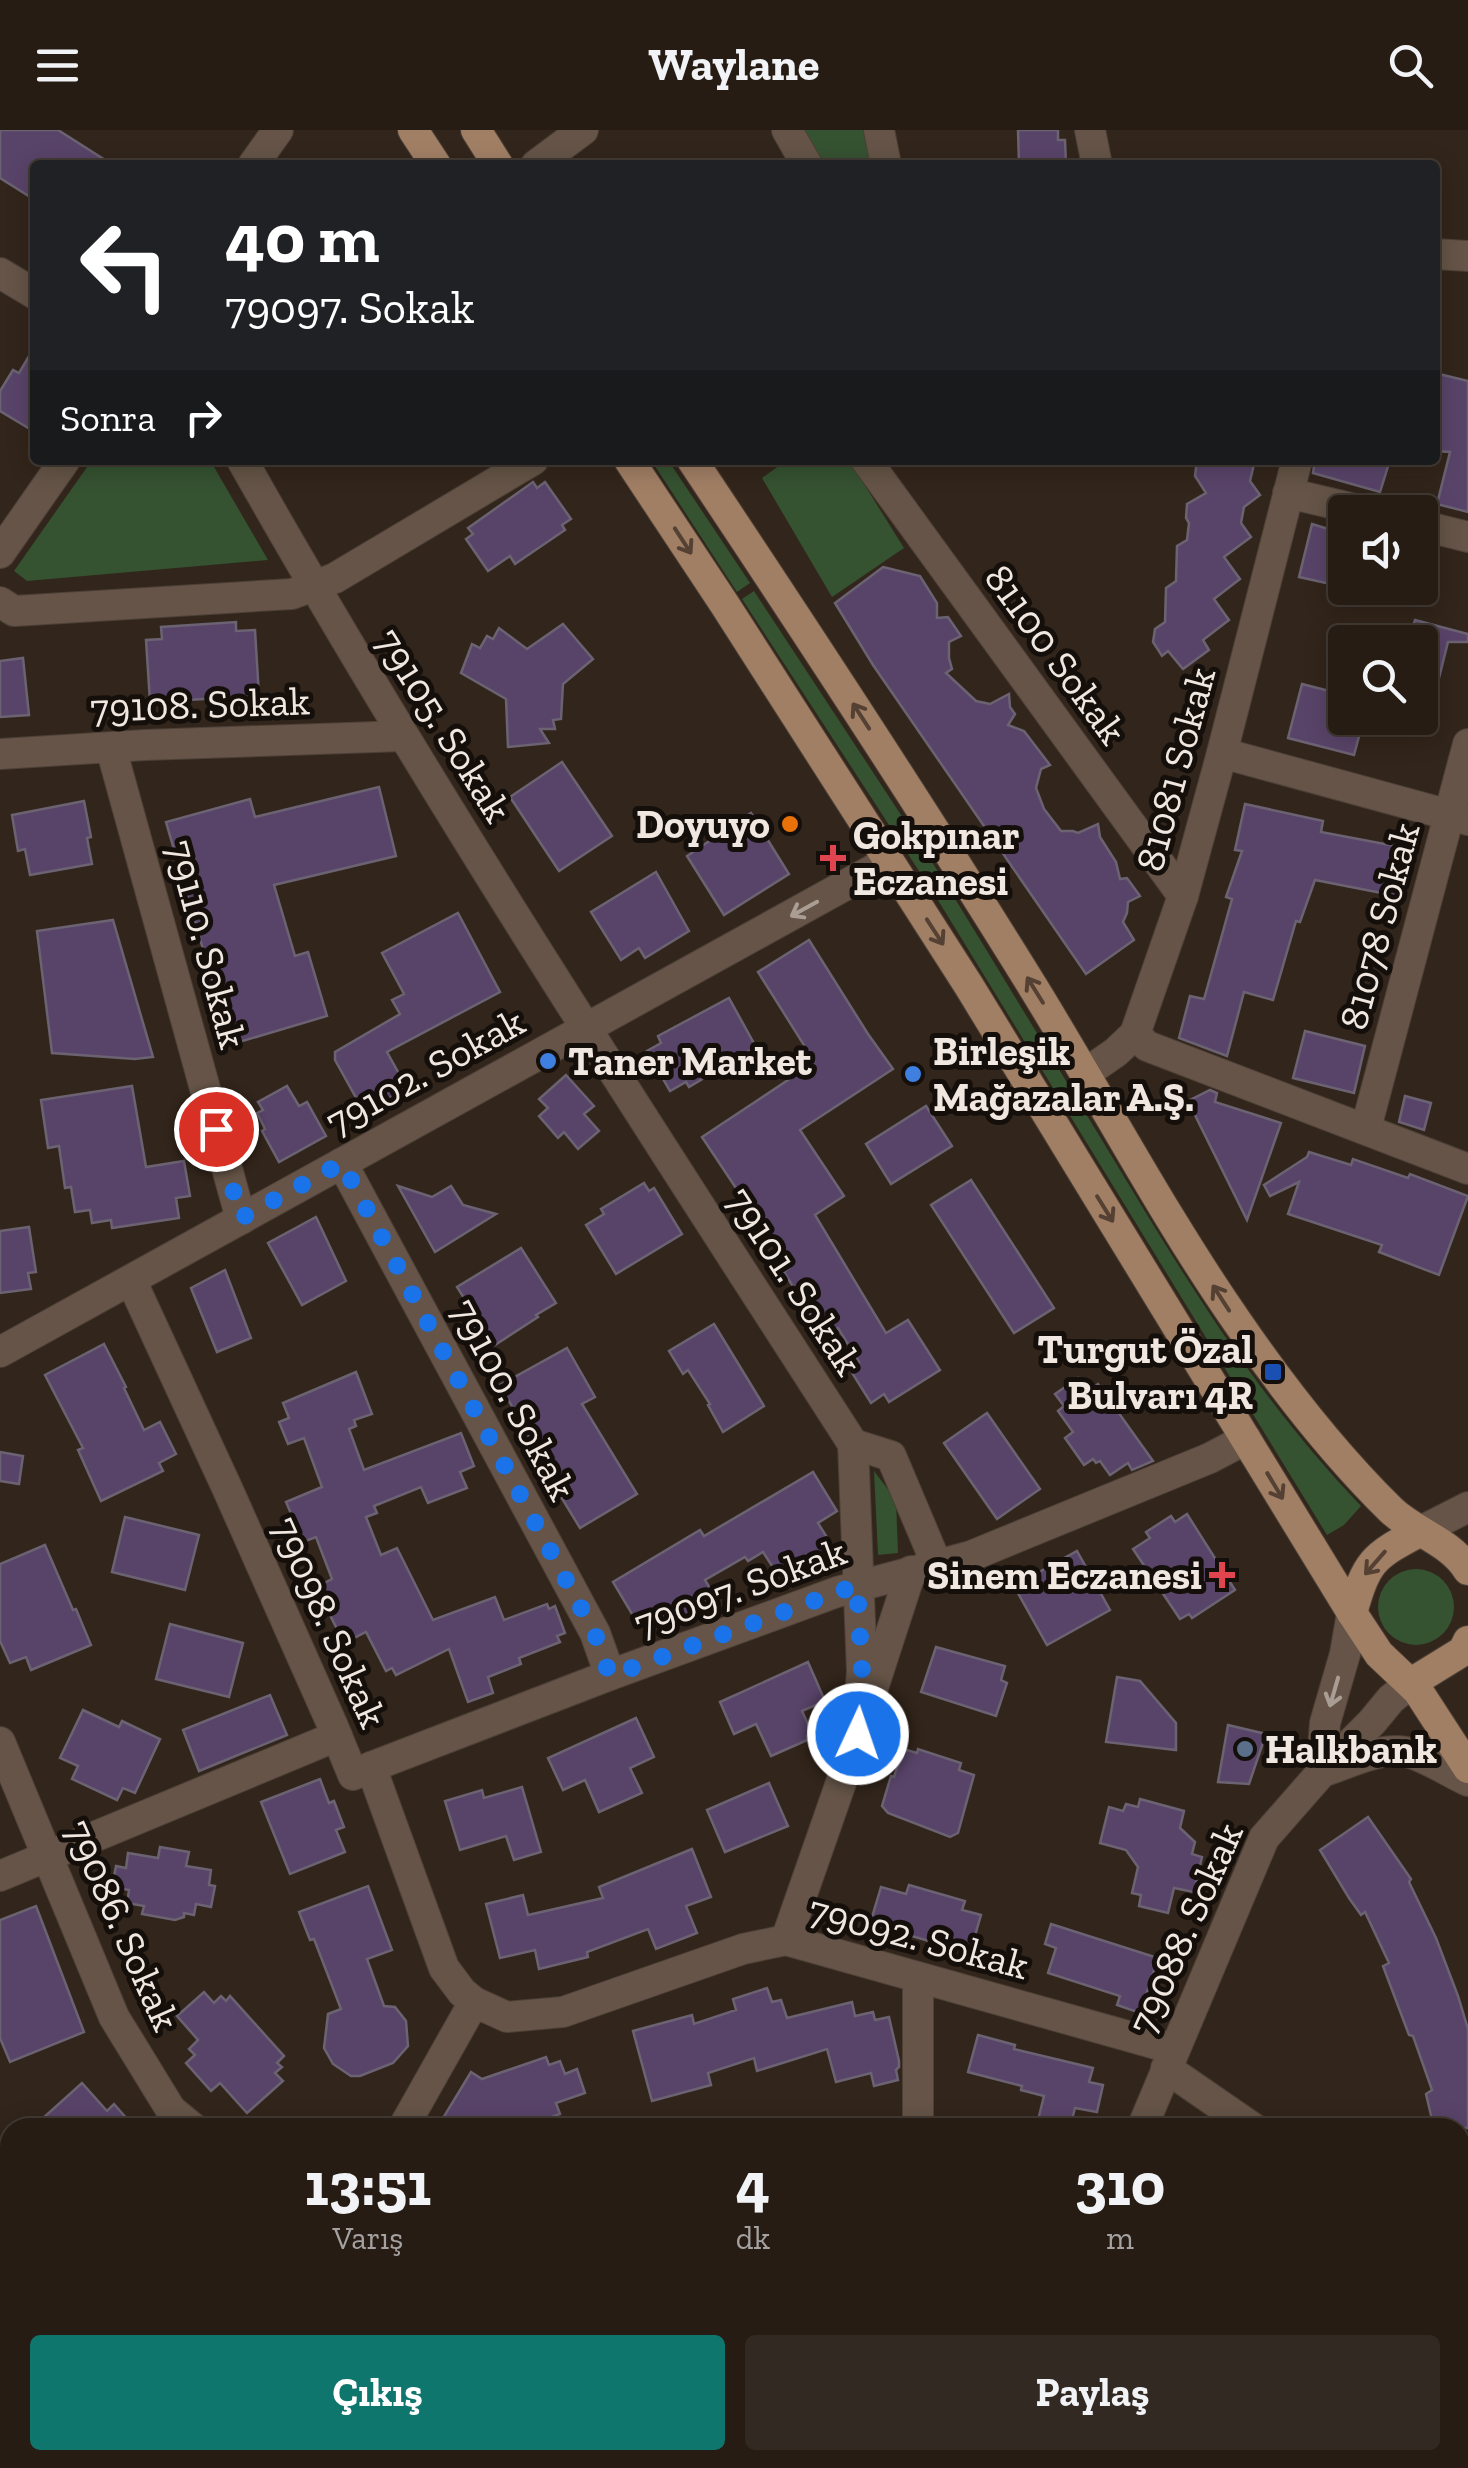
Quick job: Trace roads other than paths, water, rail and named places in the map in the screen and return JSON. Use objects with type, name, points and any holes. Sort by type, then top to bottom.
[{"type":"main road","points":[[413,130],[433,160]]},
{"type":"main road","points":[[476,130],[495,160]]},
{"type":"main road","points":[[632,465],[969,986],[1352,1612],[1379,1654],[1412,1683],[1436,1715],[1468,1768]]},
{"type":"main road","points":[[695,465],[956,862],[1237,1322],[1314,1424],[1377,1494],[1419,1532],[1457,1555],[1468,1570]]},
{"type":"main road","points":[[1352,1612],[1369,1566],[1382,1553],[1419,1532]]},
{"type":"main road","points":[[1412,1683],[1463,1652],[1468,1641]]},
{"type":"street","points":[[256,160],[278,130]]},
{"type":"street","points":[[543,160],[583,130]]},
{"type":"street","points":[[787,130],[803,160]]},
{"type":"street","points":[[879,130],[885,160]]},
{"type":"street","points":[[1090,130],[1096,160]]},
{"type":"street","points":[[1440,254],[1468,256]]},
{"type":"street","points":[[0,273],[30,291]]},
{"type":"street","points":[[0,553],[62,465]]},
{"type":"street","name":"79105. Sokak","points":[[245,465],[403,736],[585,1028]]},
{"type":"street","points":[[0,602],[14,611],[286,596],[334,578],[525,465]]},
{"type":"street","name":"81100 Sokak","points":[[870,465],[1183,896]]},
{"type":"street","name":"81081 Sokak","points":[[1135,1034],[1183,896],[1295,465]]},
{"type":"street","points":[[1288,493],[1328,502]]},
{"type":"street","points":[[1438,530],[1468,537]]},
{"type":"street","name":"79108. Sokak","points":[[0,754],[403,736]]},
{"type":"street","name":"81078 Sokak","points":[[1366,1128],[1459,818],[1468,744]]},
{"type":"street","name":"79110. Sokak","points":[[111,748],[241,1218]]},
{"type":"street","points":[[1222,754],[1459,818]]},
{"type":"street","name":"79102. Sokak","points":[[0,1352],[889,861]]},
{"type":"street","name":"79101. Sokak","points":[[585,1028],[853,1444]]},
{"type":"street","points":[[1086,1073],[1135,1034],[1146,1046],[1468,1169]]},
{"type":"street","name":"79100. Sokak","points":[[342,1163],[595,1634],[610,1676]]},
{"type":"street","name":"79098. Sokak","points":[[131,1280],[352,1775],[371,1768],[444,1968],[474,2002]]},
{"type":"street","name":"79097. Sokak","points":[[371,1768],[857,1585],[970,1556],[1210,1458],[1246,1439]]},
{"type":"street","points":[[786,1940],[858,1734],[924,1568],[891,1456],[853,1444],[862,1671],[858,1734]]},
{"type":"street","points":[[1419,1532],[1468,1507]]},
{"type":"street","points":[[1352,1612],[1345,1654],[1325,1723],[1321,1773],[1382,1752],[1402,1751],[1421,1756],[1468,1781]]},
{"type":"street","name":"79088. Sokak","points":[[1146,2118],[1264,1838],[1391,1699],[1412,1683]]},
{"type":"street","points":[[0,1876],[337,1736]]},
{"type":"street","name":"79086. Sokak","points":[[0,1742],[114,2018],[180,2118]]},
{"type":"street","name":"79092. Sokak","points":[[474,2002],[507,2017],[564,2012],[743,1949],[786,1940],[1170,2059],[1241,2118]]},
{"type":"street","points":[[918,1978],[918,2118]]},
{"type":"street","points":[[409,2118],[474,2002]]},
{"type":"place","name":"Doyuyo","points":[[790,824]]},
{"type":"place","name":"Gokpınar Eczanesi","points":[[833,858]]},
{"type":"place","name":"Taner Market","points":[[548,1061]]},
{"type":"place","name":"Birleşik Mağazalar A.Ş.","points":[[913,1074]]},
{"type":"place","name":"Turgut Özal Bulvarı 4R","points":[[1273,1372]]},
{"type":"place","name":"Sinem Eczanesi","points":[[1222,1575]]},
{"type":"place","name":"Halkbank","points":[[1245,1749]]}]
